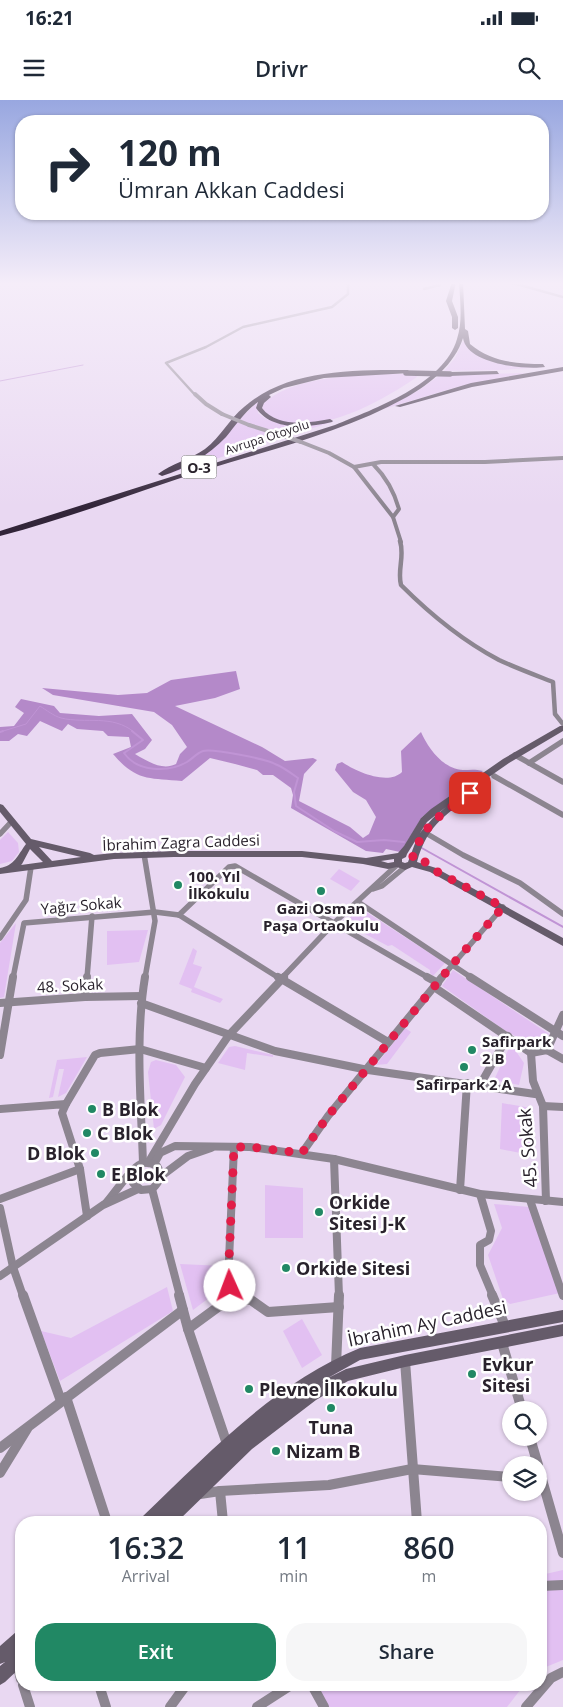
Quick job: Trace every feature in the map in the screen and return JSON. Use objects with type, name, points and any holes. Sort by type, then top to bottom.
[{"type":"highway","name":"Avrupa Otoyolu","points":[[0,532],[330,425],[396,396],[421,381],[437,366],[443,357]]},
{"type":"highway","name":"Avrupa Otoyolu","points":[[0,532],[329,428],[379,409],[424,384],[451,357]]},
{"type":"highway","points":[[488,357],[518,364],[563,368]]},
{"type":"highway","points":[[396,396],[345,417],[311,424],[276,421],[264,415],[259,408],[261,402],[268,396],[309,382],[355,374],[515,373],[563,368]]},
{"type":"highway","points":[[329,428],[465,386],[563,368]]},
{"type":"highway","points":[[89,502],[158,476],[194,459],[216,443],[249,406],[273,391],[303,381],[337,375],[407,373]]},
{"type":"main road","points":[[406,862],[424,820],[563,726]]},
{"type":"main road","points":[[406,862],[424,832],[435,819],[518,756],[563,733]]},
{"type":"main road","points":[[0,807],[46,864]]},
{"type":"main road","points":[[27,842],[98,858]]},
{"type":"main road","points":[[4,871],[19,862],[27,842]]},
{"type":"main road","name":"İbrahim Zagra Caddesi","points":[[4,871],[46,864],[144,854],[302,854],[388,866],[406,862],[434,870],[563,942]]},
{"type":"main road","name":"İbrahim Ay Caddesi","points":[[154,1516],[230,1451],[272,1408],[336,1366],[360,1354],[563,1316]]},
{"type":"main road","name":"İbrahim Ay Caddesi","points":[[173,1516],[196,1494],[230,1451],[327,1384],[346,1375],[405,1361],[563,1330]]},
{"type":"main road","points":[[0,1656],[15,1642]]},
{"type":"main road","points":[[0,1677],[15,1663]]},
{"type":"street","points":[[181,357],[166,363],[166,365],[182,379],[203,404],[222,414],[329,453],[354,467],[393,517],[403,550],[399,577],[404,588],[449,628],[481,649],[500,660],[553,682],[555,691],[554,710],[557,719],[563,726]]},
{"type":"street","points":[[354,467],[381,462],[485,462],[563,458]]},
{"type":"street","points":[[373,464],[383,474],[397,500],[400,509],[393,517]]},
{"type":"street","points":[[529,763],[563,741]]},
{"type":"street","points":[[518,756],[563,782]]},
{"type":"street","points":[[494,776],[563,815]]},
{"type":"street","points":[[0,834],[12,821]]},
{"type":"street","points":[[424,832],[463,855],[520,883],[563,914]]},
{"type":"street","points":[[144,854],[155,921],[141,1000],[140,1049],[148,1163]]},
{"type":"street","points":[[148,1163],[206,1068],[229,1036],[335,922],[373,889],[382,886],[406,862]]},
{"type":"street","points":[[388,1042],[281,979],[179,915],[229,867],[235,866],[335,922],[436,985],[531,1053],[547,1050],[563,1059]]},
{"type":"street","points":[[0,938],[26,900],[31,867]]},
{"type":"street","points":[[358,902],[563,1036]]},
{"type":"street","points":[[302,1153],[328,1116],[368,1070],[388,1042],[503,907]]},
{"type":"street","name":"Yağız Sokak","points":[[0,1055],[4,1003],[24,923],[154,912],[179,915]]},
{"type":"street","points":[[85,997],[92,916]]},
{"type":"street","name":"48. Sokak","points":[[4,1003],[85,997],[141,1000]]},
{"type":"street","points":[[141,1000],[229,1036],[275,1050],[368,1070],[535,1094],[531,1081],[531,1053]]},
{"type":"street","points":[[547,1050],[563,1015]]},
{"type":"street","points":[[480,1085],[508,1036]]},
{"type":"street","points":[[86,1216],[80,1169],[62,1113],[95,1056],[100,1053],[140,1049],[206,1068]]},
{"type":"street","points":[[460,1190],[467,1084]]},
{"type":"street","name":"45. Sokak","points":[[535,1094],[543,1106],[546,1201]]},
{"type":"street","points":[[0,1109],[66,1104]]},
{"type":"street","points":[[543,1106],[563,1107]]},
{"type":"street","points":[[103,1205],[134,1171],[160,1153],[175,1146],[200,1144],[215,1147],[250,1147],[302,1153],[480,1194],[563,1202]]},
{"type":"street","points":[[160,1177],[188,1156],[215,1147]]},
{"type":"street","points":[[230,1300],[229,1260],[234,1147]]},
{"type":"street","points":[[334,1159],[340,1307],[336,1366]]},
{"type":"street","points":[[0,1276],[103,1205],[138,1189],[145,1191],[152,1189],[158,1184],[160,1177],[159,1169],[148,1163]]},
{"type":"street","points":[[0,1199],[80,1169]]},
{"type":"street","points":[[134,1171],[132,1179],[138,1189]]},
{"type":"street","points":[[152,1189],[188,1329],[230,1451]]},
{"type":"street","points":[[480,1194],[491,1231],[489,1240],[480,1245],[478,1254],[480,1265],[505,1326]]},
{"type":"street","points":[[530,1200],[563,1296]]},
{"type":"street","points":[[0,1208],[13,1267],[105,1516]]},
{"type":"street","points":[[188,1329],[230,1300],[241,1298],[252,1300],[268,1312],[340,1307]]},
{"type":"street","points":[[0,1448],[183,1310]]},
{"type":"street","points":[[502,1343],[519,1401]]},
{"type":"street","points":[[405,1361],[416,1516]]},
{"type":"street","points":[[0,1472],[31,1424]]},
{"type":"street","points":[[196,1494],[329,1485],[412,1470],[502,1475]]},
{"type":"street","points":[[220,1491],[222,1516]]},
{"type":"street","points":[[547,1499],[563,1553]]},
{"type":"street","points":[[547,1586],[563,1585]]},
{"type":"street","points":[[547,1682],[550,1678],[563,1672]]},
{"type":"street","points":[[25,1691],[30,1707]]},
{"type":"street","points":[[100,1691],[106,1707]]},
{"type":"street","points":[[170,1707],[182,1691]]},
{"type":"street","points":[[257,1707],[282,1691]]},
{"type":"street","points":[[315,1691],[324,1707]]},
{"type":"street","points":[[526,1707],[539,1691]]},
{"type":"shaded area","points":[[487,357],[535,367],[545,367],[444,371],[455,358]]},
{"type":"shaded area","points":[[526,373],[457,387],[384,409],[419,390],[440,375]]},
{"type":"shaded area","points":[[376,374],[421,374],[406,385],[366,407],[321,422],[299,424],[279,420],[262,410],[263,404],[274,395],[301,384],[331,378]]},
{"type":"shaded area","points":[[260,400],[257,405],[258,413],[266,419],[276,422],[295,425],[335,421],[162,476],[193,461]]},
{"type":"shaded area","points":[[236,671],[240,689],[215,698],[175,706],[262,747],[285,761],[313,758],[317,760],[304,774],[299,801],[350,827],[363,838],[369,834],[376,817],[366,800],[353,792],[335,770],[337,764],[342,762],[372,776],[389,778],[396,776],[402,772],[401,751],[421,732],[432,751],[449,766],[456,769],[483,771],[422,817],[400,852],[386,849],[383,853],[366,851],[291,808],[293,795],[291,788],[273,775],[263,775],[257,770],[210,758],[182,781],[151,778],[136,774],[121,763],[113,754],[131,747],[129,737],[108,736],[103,731],[77,729],[68,724],[62,731],[40,721],[27,736],[18,734],[9,741],[0,741],[0,727],[14,726],[24,713],[15,707],[21,699],[54,706],[60,713],[99,716],[132,714],[152,740],[145,749],[135,754],[160,766],[171,766],[176,764],[180,754],[187,747],[172,725],[154,712],[53,695],[42,688],[118,695],[147,693],[171,680]]},
{"type":"shaded area","points":[[8,832],[18,843],[19,852],[12,861],[0,864],[0,840]]},
{"type":"shaded area","points":[[339,869],[360,881],[351,891],[330,879]]},
{"type":"shaded area","points":[[360,908],[445,963],[433,976],[430,970],[392,945],[388,946],[344,923]]},
{"type":"shaded area","points":[[16,923],[4,997],[0,998],[0,943]]},
{"type":"shaded area","points":[[148,930],[139,962],[107,965],[107,931]]},
{"type":"shaded area","points":[[193,948],[197,951],[193,964],[202,967],[194,987],[223,999],[220,1003],[191,992],[192,989],[179,984]]},
{"type":"shaded area","points":[[453,970],[549,1034],[537,1046],[507,1032],[442,986]]},
{"type":"shaded area","points":[[405,1028],[411,1032],[387,1064],[376,1065]]},
{"type":"shaded area","points":[[511,1044],[524,1063],[519,1085],[494,1080]]},
{"type":"shaded area","points":[[235,1046],[273,1055],[273,1057],[247,1053],[245,1070],[218,1063],[229,1047]]},
{"type":"shaded area","points":[[87,1057],[66,1093],[58,1097],[64,1069],[59,1069],[53,1097],[49,1098],[57,1060]]},
{"type":"shaded area","points":[[156,1060],[176,1065],[185,1077],[161,1125],[154,1129],[148,1072],[151,1062]]},
{"type":"shaded area","points":[[502,1103],[531,1108],[530,1155],[500,1149]]},
{"type":"shaded area","points":[[265,1185],[303,1188],[303,1238],[265,1238]]},
{"type":"shaded area","points":[[494,1204],[530,1207],[560,1293],[510,1304],[503,1299],[488,1255],[502,1228]]},
{"type":"shaded area","points":[[180,1264],[224,1266],[222,1288],[193,1310]]},
{"type":"shaded area","points":[[167,1287],[173,1311],[60,1381],[41,1331],[71,1338]]},
{"type":"shaded area","points":[[302,1319],[322,1355],[302,1368],[283,1331]]},
{"type":"shaded area","points":[[563,1570],[563,1660],[547,1667],[547,1574]]},
{"type":"shaded area","points":[[321,1691],[519,1691],[507,1707],[328,1707]]},
{"type":"waterway","points":[[0,381],[83,365]]},
{"type":"waterway","points":[[3,731],[0,732],[26,724],[40,706],[61,718],[108,721],[126,726],[134,732]]},
{"type":"waterway","points":[[132,731],[143,740],[124,753],[137,764],[153,769],[171,768],[179,766],[201,752],[208,750],[261,759],[284,768],[298,778],[294,792],[296,806],[334,831],[357,842],[384,840],[404,842]]},
{"type":"waterway","points":[[420,847],[563,927]]},
{"type":"place","name":"100. Yıl İlkokulu","points":[[178,885]]},
{"type":"place","name":"Gazi Osman Paşa Ortaokulu","points":[[321,891]]},
{"type":"place","name":"Safirpark 2 B","points":[[472,1050]]},
{"type":"place","name":"Safirpark 2 A","points":[[464,1067]]},
{"type":"place","name":"B Blok","points":[[92,1109]]},
{"type":"place","name":"C Blok","points":[[87,1133]]},
{"type":"place","name":"D Blok","points":[[95,1153]]},
{"type":"place","name":"E Blok","points":[[101,1174]]},
{"type":"place","name":"Orkide Sitesi J-K","points":[[319,1212]]},
{"type":"place","name":"Orkide Sitesi","points":[[286,1268]]},
{"type":"place","name":"Evkur Sitesi","points":[[472,1374]]},
{"type":"place","name":"Plevne İlkokulu","points":[[249,1389]]},
{"type":"place","name":"Tuna","points":[[331,1408]]},
{"type":"place","name":"Nizam B","points":[[276,1451]]},
{"type":"route","points":[[230,1286],[229,1260],[234,1147],[302,1153],[328,1116],[368,1070],[388,1042],[503,907],[434,870],[424,861],[412,859],[415,849],[429,825],[470,793]]}]
